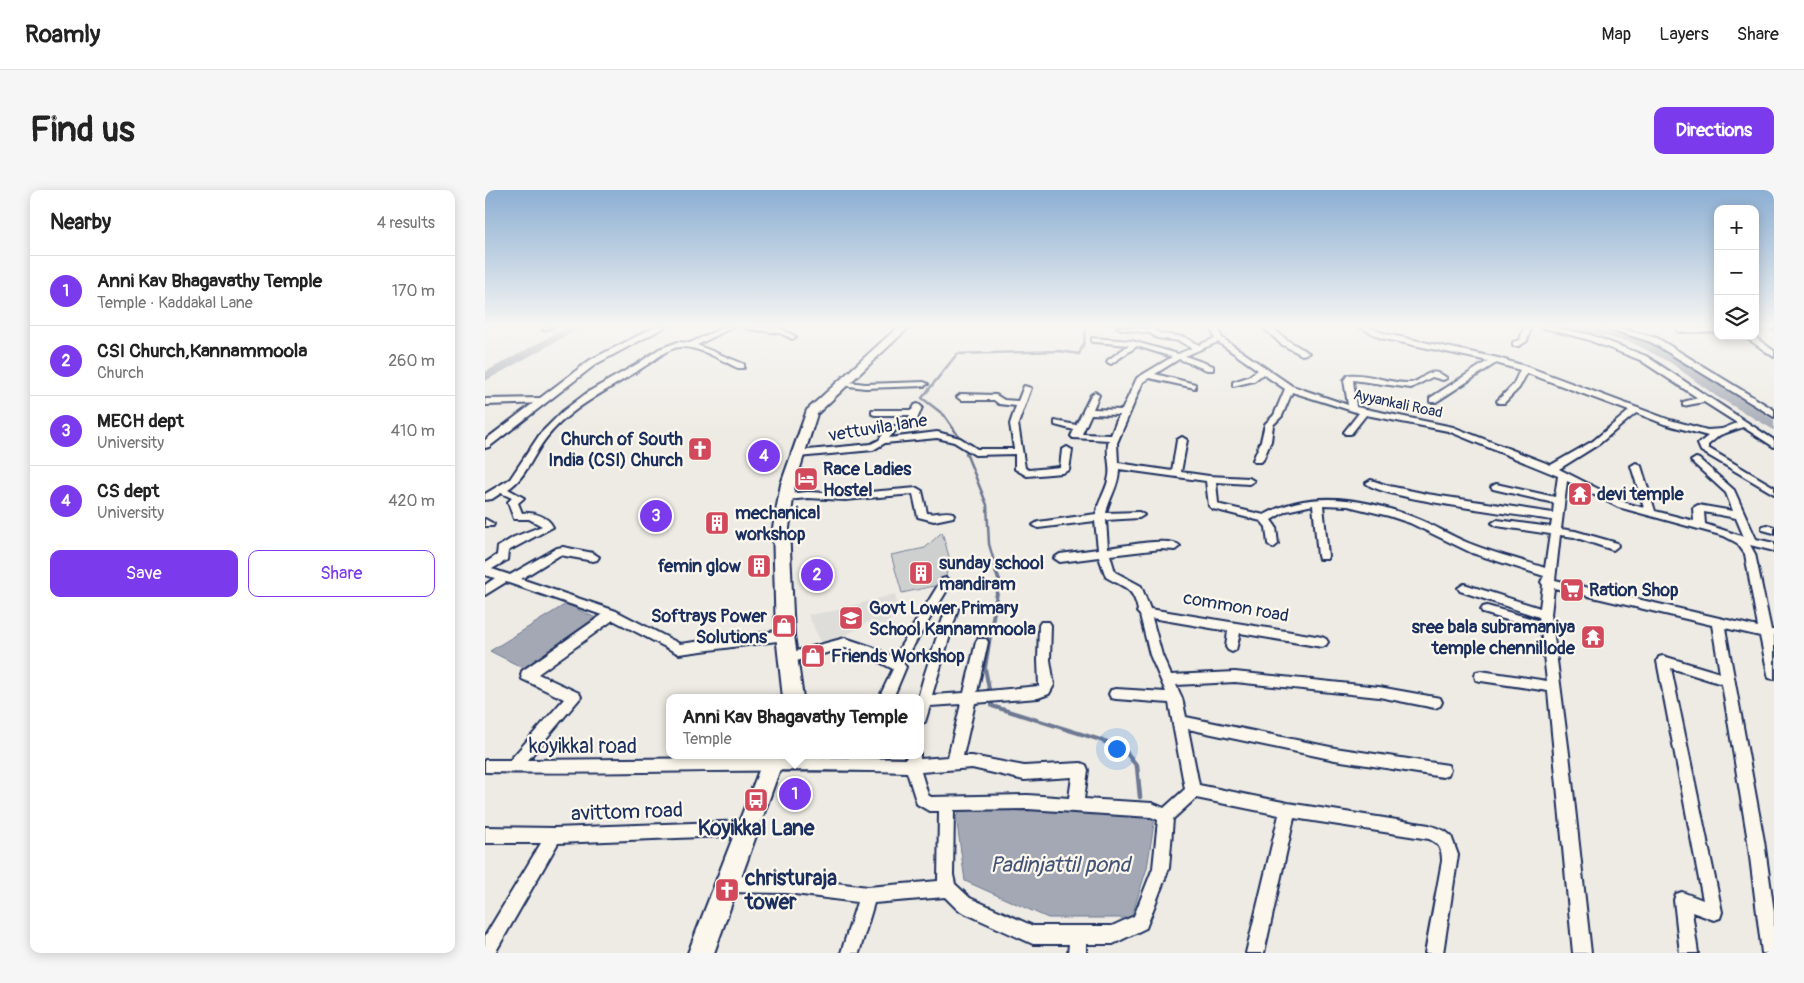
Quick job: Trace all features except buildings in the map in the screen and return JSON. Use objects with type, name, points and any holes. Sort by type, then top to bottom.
[{"type":"main road","points":[[793,694],[785,635],[781,528],[786,497],[811,414],[866,363]]},
{"type":"main road","points":[[701,953],[773,760]]},
{"type":"street","points":[[485,445],[592,363]]},
{"type":"street","points":[[486,498],[514,481],[543,436],[572,408],[591,394],[645,363]]},
{"type":"street","points":[[733,363],[741,366]]},
{"type":"street","points":[[1167,363],[1147,374],[1136,386],[1115,438],[1111,451],[1116,466],[1114,480],[1104,504],[1100,532],[1110,574],[1137,589],[1143,602],[1143,612],[1156,655],[1175,698],[1193,791]]},
{"type":"street","points":[[1196,363],[1210,368]]},
{"type":"street","name":"Ayyankali Road","points":[[1254,363],[1289,388],[1352,409],[1450,429],[1557,472],[1621,505],[1774,547]]},
{"type":"street","points":[[1433,400],[1491,363]]},
{"type":"street","points":[[1504,363],[1667,422],[1716,434]]},
{"type":"street","points":[[1647,363],[1774,444]]},
{"type":"street","points":[[1691,363],[1774,414]]},
{"type":"street","points":[[1236,384],[1251,379],[1264,369]]},
{"type":"street","points":[[1501,401],[1516,386],[1525,369]]},
{"type":"street","points":[[1147,374],[1192,386]]},
{"type":"street","points":[[1352,409],[1348,380],[1351,377],[1411,386],[1431,374],[1443,378]]},
{"type":"street","points":[[844,383],[865,386],[924,384]]},
{"type":"street","points":[[1027,388],[1014,424],[1020,470],[1027,473],[1062,470],[1065,468],[1067,450]]},
{"type":"street","points":[[1258,460],[1266,441],[1269,424],[1278,416],[1289,388]]},
{"type":"street","points":[[1095,395],[1076,436],[1115,438]]},
{"type":"street","points":[[961,397],[996,398],[1002,402],[1021,404]]},
{"type":"street","points":[[1686,404],[1705,400]]},
{"type":"street","points":[[485,402],[541,402]]},
{"type":"street","points":[[875,412],[917,410],[911,425],[891,428],[885,433],[883,441]]},
{"type":"street","points":[[1582,953],[1554,687],[1545,620],[1548,578],[1559,501],[1557,472],[1611,432],[1635,410]]},
{"type":"street","points":[[1087,411],[1126,413]]},
{"type":"street","points":[[1348,432],[1365,412]]},
{"type":"street","points":[[1058,423],[1079,429]]},
{"type":"street","points":[[1743,424],[1716,434],[1703,444],[1704,449],[1774,491]]},
{"type":"street","name":"vettuvila lane","points":[[798,454],[873,447],[883,441],[937,435],[957,440],[975,452],[1019,451]]},
{"type":"street","points":[[1176,474],[1182,440]]},
{"type":"street","points":[[1696,461],[1730,492],[1741,516],[1770,634],[1774,674]]},
{"type":"street","points":[[1116,466],[1209,479],[1249,481]]},
{"type":"street","points":[[1636,466],[1651,513]]},
{"type":"street","points":[[1209,479],[1212,484],[1213,504],[1217,507],[1265,519],[1271,527],[1273,544]]},
{"type":"street","points":[[1371,483],[1387,489],[1557,524],[1575,534],[1613,546]]},
{"type":"street","points":[[1496,487],[1559,501]]},
{"type":"street","points":[[485,570],[503,557],[502,550],[518,540],[548,527],[546,522],[530,516],[518,517],[517,509],[513,502],[519,498],[501,489]]},
{"type":"street","points":[[786,497],[808,495],[845,497],[917,491],[922,515],[933,518],[949,515]]},
{"type":"street","points":[[1265,519],[1275,511],[1304,502],[1342,502],[1370,506],[1431,528],[1465,546],[1548,578],[1718,623],[1770,634]]},
{"type":"street","points":[[1318,502],[1323,556]]},
{"type":"street","points":[[1700,526],[1698,508],[1741,516]]},
{"type":"street","points":[[1038,525],[1102,517],[1139,515]]},
{"type":"street","points":[[1497,523],[1557,524]]},
{"type":"street","points":[[1060,558],[1161,545],[1175,546]]},
{"type":"street","points":[[485,591],[557,552],[563,551],[593,557]]},
{"type":"street","points":[[485,570],[612,614],[679,649],[785,635]]},
{"type":"street","points":[[896,664],[946,582]]},
{"type":"street","points":[[1465,588],[1545,620]]},
{"type":"street","points":[[952,609],[931,672],[924,700],[1038,693],[1043,690],[1047,685],[1045,624]]},
{"type":"street","points":[[1487,610],[1545,620]]},
{"type":"street","name":"common road","points":[[1143,612],[1322,642]]},
{"type":"street","points":[[513,767],[574,698],[527,675],[612,614]]},
{"type":"street","points":[[1718,623],[1756,841],[1771,953]]},
{"type":"street","points":[[1232,647],[1234,627]]},
{"type":"street","points":[[953,763],[982,642]]},
{"type":"street","points":[[789,658],[845,643],[868,650],[900,667],[888,694]]},
{"type":"street","points":[[1689,953],[1682,900],[1714,912],[1663,662],[1728,681]]},
{"type":"street","points":[[1481,676],[1554,687]]},
{"type":"street","points":[[1168,680],[1235,677],[1379,692],[1435,702]]},
{"type":"street","points":[[1116,694],[1175,698]]},
{"type":"street","points":[[1181,722],[1335,754],[1443,770]]},
{"type":"street","name":"koyikkal road","points":[[485,766],[594,768],[773,760],[972,762],[1024,773],[1081,770],[1075,805]]},
{"type":"street","points":[[913,761],[922,799],[929,804],[1028,802],[1152,810],[1166,816]]},
{"type":"street","points":[[1193,791],[1288,810],[1429,832],[1441,836],[1449,846],[1450,861],[1433,953]]},
{"type":"street","points":[[947,803],[945,874],[948,888],[964,904],[1033,935],[1113,935],[1140,922],[1161,868],[1166,816],[1193,791]]},
{"type":"street","points":[[1255,953],[1288,810]]},
{"type":"street","name":"avittom road","points":[[485,953],[553,836],[748,828]]},
{"type":"street","points":[[485,835],[553,836]]},
{"type":"street","points":[[726,884],[787,885],[868,895],[948,888]]},
{"type":"street","points":[[851,953],[868,895]]},
{"type":"street","points":[[1077,953],[1078,935]]},
{"type":"shaded area","points":[[942,532],[950,560],[944,584],[902,593],[891,555],[925,548]]},
{"type":"shaded area","name":"Govt Lower Primary School Kannammoola","points":[[895,594],[899,613],[885,625],[870,621],[848,634],[822,644],[808,615],[833,611]]},
{"type":"water","points":[[566,604],[598,619],[527,670],[490,651]]},
{"type":"water","name":"Padinjattil pond","points":[[984,808],[1155,817],[1147,868],[1131,918],[1048,918],[965,881],[956,816],[961,811]]},
{"type":"waterway","points":[[485,377],[511,363]]},
{"type":"waterway","points":[[950,363],[922,398],[944,415],[959,437]]},
{"type":"waterway","points":[[1679,363],[1721,393],[1774,426]]},
{"type":"waterway","points":[[966,453],[987,505],[989,544],[997,572]]},
{"type":"waterway","points":[[989,689],[985,668],[999,580],[996,571]]},
{"type":"waterway","points":[[992,703],[992,706],[1107,742]]},
{"type":"waterway","points":[[1103,741],[1122,747],[1137,766],[1140,797]]},
{"type":"place","name":"Church of South India (CSI) Church","points":[[700,449]]},
{"type":"place","name":"CS dept","points":[[764,456]]},
{"type":"place","name":"Race Ladies Hostel","points":[[806,479]]},
{"type":"place","name":"devi temple","points":[[1580,494]]},
{"type":"place","name":"MECH dept","points":[[656,516]]},
{"type":"place","name":"mechanical workshop","points":[[717,523]]},
{"type":"place","name":"femin glow","points":[[759,566]]},
{"type":"place","name":"sunday school mandiram","points":[[921,573]]},
{"type":"place","name":"CSI Church,Kannammoola","points":[[817,575]]},
{"type":"place","name":"Ration Shop","points":[[1572,590]]},
{"type":"place","name":"Govt Lower Primary School Kannammoola","points":[[851,618]]},
{"type":"place","name":"Softrays Power Solutions","points":[[784,626]]},
{"type":"place","name":"sree bala subramaniya temple chennillode","points":[[1593,637]]},
{"type":"place","name":"Friends Workshop","points":[[813,656]]},
{"type":"place","name":"Anni Kav Bhagavathy Temple","points":[[795,794]]},
{"type":"place","name":"Koyikkal Lane","points":[[756,800]]},
{"type":"place","name":"christuraja tower","points":[[727,890]]}]
